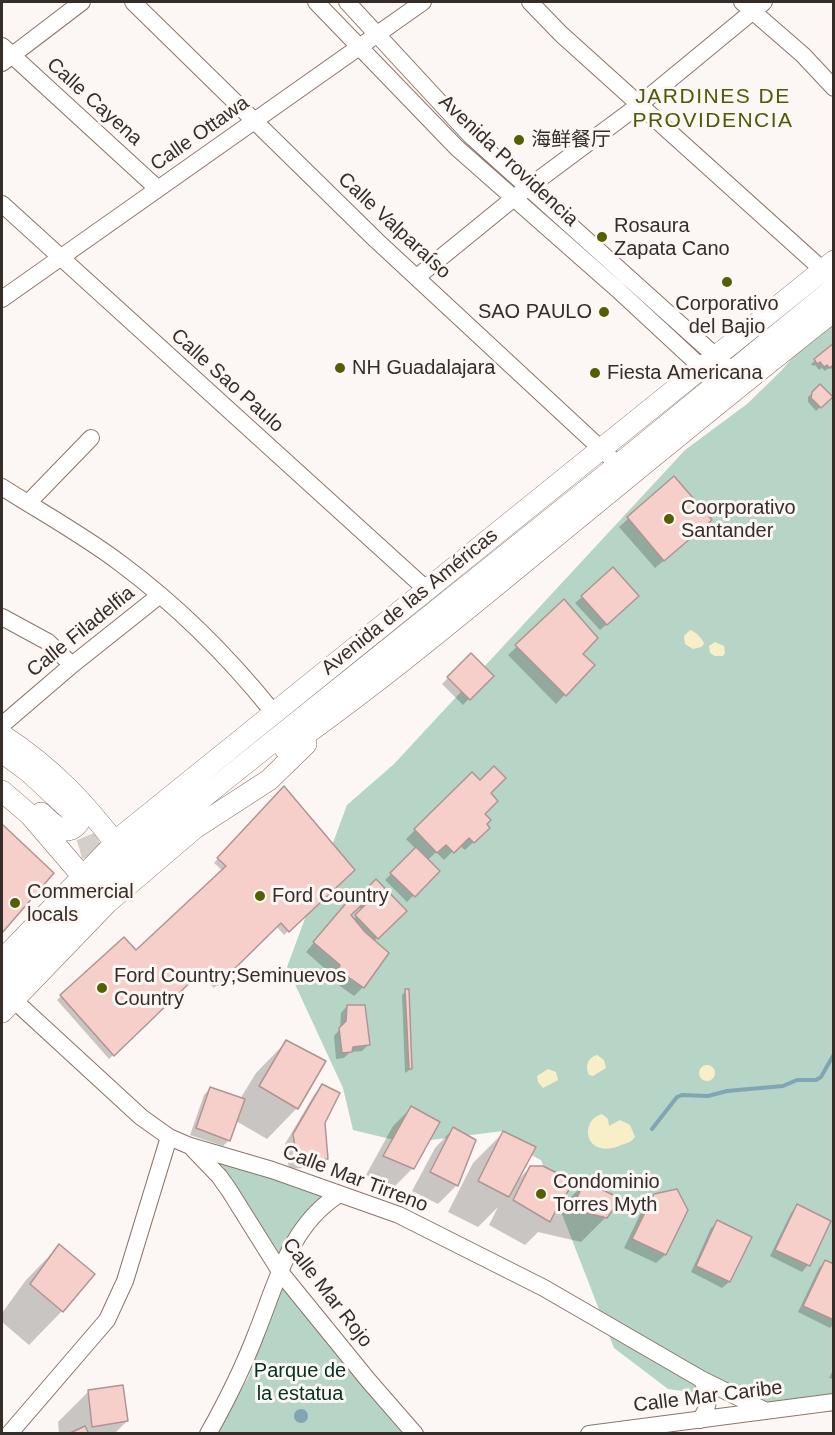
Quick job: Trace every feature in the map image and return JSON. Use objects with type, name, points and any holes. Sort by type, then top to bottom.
[{"type":"main road","name":"Avenida de las Américas","points":[[132,858],[273,712],[709,361],[830,270]]},
{"type":"main road","name":"Avenida de las Américas","points":[[4,997],[94,889],[132,858],[343,708],[731,382],[834,288]]},
{"type":"main road","name":"Avenida de las Américas","points":[[731,382],[834,311]]},
{"type":"main road","name":"Avenida de las Américas","points":[[2,960],[624,471]]},
{"type":"main road","points":[[2,735],[36,758],[80,810],[80,822],[63,830],[54,826],[27,799],[13,791],[2,789]]},
{"type":"main road","points":[[2,752],[72,802],[132,858]]},
{"type":"main road","points":[[2,789],[30,815],[94,889]]},
{"type":"street","points":[[5,55],[82,2]]},
{"type":"street","name":"Calle Valparaíso","points":[[133,2],[376,240],[624,471]]},
{"type":"street","name":"Avenida Providencia","points":[[316,2],[457,148],[709,361]]},
{"type":"street","name":"Avenida Providencia","points":[[347,2],[470,135],[529,186],[731,382]]},
{"type":"street","name":"Calle Ottawa","points":[[2,299],[423,2]]},
{"type":"street","points":[[530,2],[561,34],[639,105],[830,270]]},
{"type":"street","points":[[417,278],[529,186],[639,105],[753,4],[834,88]]},
{"type":"street","name":"Calle Cayena","points":[[5,55],[158,189]]},
{"type":"street","name":"Calle Sao Paulo","points":[[2,204],[426,589]]},
{"type":"street","points":[[28,503],[91,438]]},
{"type":"street","points":[[2,487],[120,562],[160,595],[197,627],[273,712]]},
{"type":"street","name":"Calle Filadelfia","points":[[2,725],[72,665],[160,595]]},
{"type":"street","points":[[2,617],[48,642],[72,665]]},
{"type":"street","name":"Calle Mar Tirreno","points":[[4,997],[141,1117],[169,1137],[190,1146],[272,1170],[399,1215],[544,1288],[701,1379],[766,1411]]},
{"type":"street","points":[[9,1434],[107,1320],[125,1281],[169,1137]]},
{"type":"street","name":"Calle Mar Rojo","points":[[190,1146],[219,1176],[281,1273],[415,1434]]},
{"type":"street","points":[[208,1434],[256,1336],[298,1234],[318,1210],[338,1195]]},
{"type":"street","points":[[700,1420],[709,1399],[701,1379]]},
{"type":"street","name":"Calle Mar Caribe","points":[[589,1434],[834,1402]]},
{"type":"green space","points":[[833,311],[833,1412],[668,1389],[614,1348],[541,1160],[527,1153],[531,1145],[503,1131],[407,1143],[353,1130],[343,1088],[287,967],[347,805],[394,764],[685,450],[747,404],[780,372]]},
{"type":"green space","points":[[219,1161],[324,1196],[281,1256]]},
{"type":"green space","name":"Parque de la estatua","points":[[283,1287],[406,1434],[216,1434],[248,1378]]},
{"type":"sand","points":[[690,630],[702,640],[704,644],[701,647],[693,649],[685,644],[684,636]]},
{"type":"sand","points":[[715,642],[724,646],[723,656],[710,653],[709,646]]},
{"type":"sand","points":[[597,1055],[604,1060],[606,1068],[593,1076],[589,1075],[588,1063]]},
{"type":"sand","points":[[707,1065],[715,1073],[707,1081],[699,1073]]},
{"type":"sand","points":[[548,1069],[556,1072],[558,1080],[543,1088],[537,1076]]},
{"type":"sand","points":[[602,1114],[608,1119],[609,1126],[620,1120],[630,1125],[635,1137],[632,1141],[607,1149],[592,1143],[588,1130],[590,1123]]},
{"type":"water","points":[[298,1409],[304,1409],[308,1416],[304,1423],[298,1423],[294,1419],[294,1413]]},
{"type":"building","points":[[834,343],[834,365],[829,368],[827,365],[824,367],[820,362],[817,364],[814,359]]},
{"type":"building","points":[[820,384],[833,397],[821,408],[811,398],[812,392]]},
{"type":"building","name":"Coorporativo Santander","points":[[674,476],[712,520],[664,561],[627,517]]},
{"type":"building","points":[[613,567],[639,596],[607,625],[581,596]]},
{"type":"building","points":[[564,599],[598,638],[583,654],[595,665],[566,696],[515,645]]},
{"type":"building","points":[[471,653],[494,676],[470,700],[447,677]]},
{"type":"building","points":[[494,766],[506,778],[491,793],[498,801],[485,814],[491,820],[487,824],[490,828],[474,843],[469,838],[454,853],[446,845],[437,853],[414,829],[472,772],[480,780]]},
{"type":"building","name":"Ford Country","points":[[284,786],[355,870],[289,932],[281,923],[218,985],[203,970],[114,1056],[60,995],[124,937],[136,950],[226,866],[217,858]]},
{"type":"building","name":"Commercial locals","points":[[2,824],[54,873],[2,933]]},
{"type":"building","points":[[416,847],[440,871],[415,897],[390,873]]},
{"type":"building","points":[[376,879],[407,911],[378,939],[355,915],[367,903],[360,895]]},
{"type":"building","points":[[353,895],[363,904],[351,915],[365,932],[389,953],[364,988],[338,970],[340,965],[313,942]]},
{"type":"building","points":[[405,989],[409,989],[412,1069],[409,1069]]},
{"type":"building","points":[[347,1005],[365,1005],[370,1045],[353,1047],[352,1052],[342,1053],[339,1028],[346,1021]]},
{"type":"building","points":[[286,1040],[326,1061],[298,1109],[259,1086]]},
{"type":"building","points":[[322,1084],[340,1093],[325,1123],[328,1159],[297,1161],[293,1134]]},
{"type":"building","points":[[210,1087],[245,1099],[230,1141],[196,1128]]},
{"type":"building","points":[[411,1106],[440,1122],[414,1169],[383,1156]]},
{"type":"building","points":[[453,1127],[476,1140],[458,1186],[430,1172]]},
{"type":"building","points":[[503,1131],[536,1147],[509,1197],[478,1181]]},
{"type":"building","name":"Condominio Torres Myth","points":[[530,1166],[543,1166],[563,1176],[569,1190],[560,1203],[573,1206],[585,1181],[621,1199],[607,1218],[558,1206],[550,1222],[513,1200]]},
{"type":"building","points":[[677,1189],[688,1210],[666,1255],[632,1239],[654,1194]]},
{"type":"building","points":[[797,1204],[831,1221],[810,1266],[775,1250]]},
{"type":"building","points":[[717,1220],[752,1237],[730,1282],[696,1266]]},
{"type":"building","points":[[59,1244],[95,1274],[63,1312],[30,1284]]},
{"type":"building","points":[[825,1260],[834,1264],[834,1320],[803,1306]]},
{"type":"building","points":[[123,1385],[128,1421],[92,1427],[88,1390]]},
{"type":"building","points":[[85,1426],[89,1434],[68,1434]]},
{"type":"waterway","points":[[652,1129],[677,1097],[682,1095],[708,1096],[727,1091],[783,1086],[797,1080],[816,1080],[821,1077],[834,1054]]},
{"type":"tunnel","points":[[70,810],[89,843],[94,881]]},
{"type":"place","name":"海鲜餐厅","points":[[519,140]]},
{"type":"place","name":"Rosaura Zapata Cano","points":[[602,237]]},
{"type":"place","name":"Corporativo del Bajio","points":[[727,282]]},
{"type":"place","name":"SAO PAULO","points":[[604,312]]},
{"type":"place","name":"NH Guadalajara","points":[[340,368]]},
{"type":"place","name":"Fiesta Americana","points":[[595,373]]},
{"type":"place","name":"Coorporativo Santander","points":[[669,519]]},
{"type":"place","name":"Ford Country","points":[[260,896]]},
{"type":"place","name":"Commercial locals","points":[[15,903]]},
{"type":"place","name":"Ford Country;Seminuevos Country","points":[[102,988]]},
{"type":"place","name":"Condominio Torres Myth","points":[[541,1194]]},
{"type":"district","name":"JARDINES DE PROVIDENCIA","points":[[713,109]]}]
